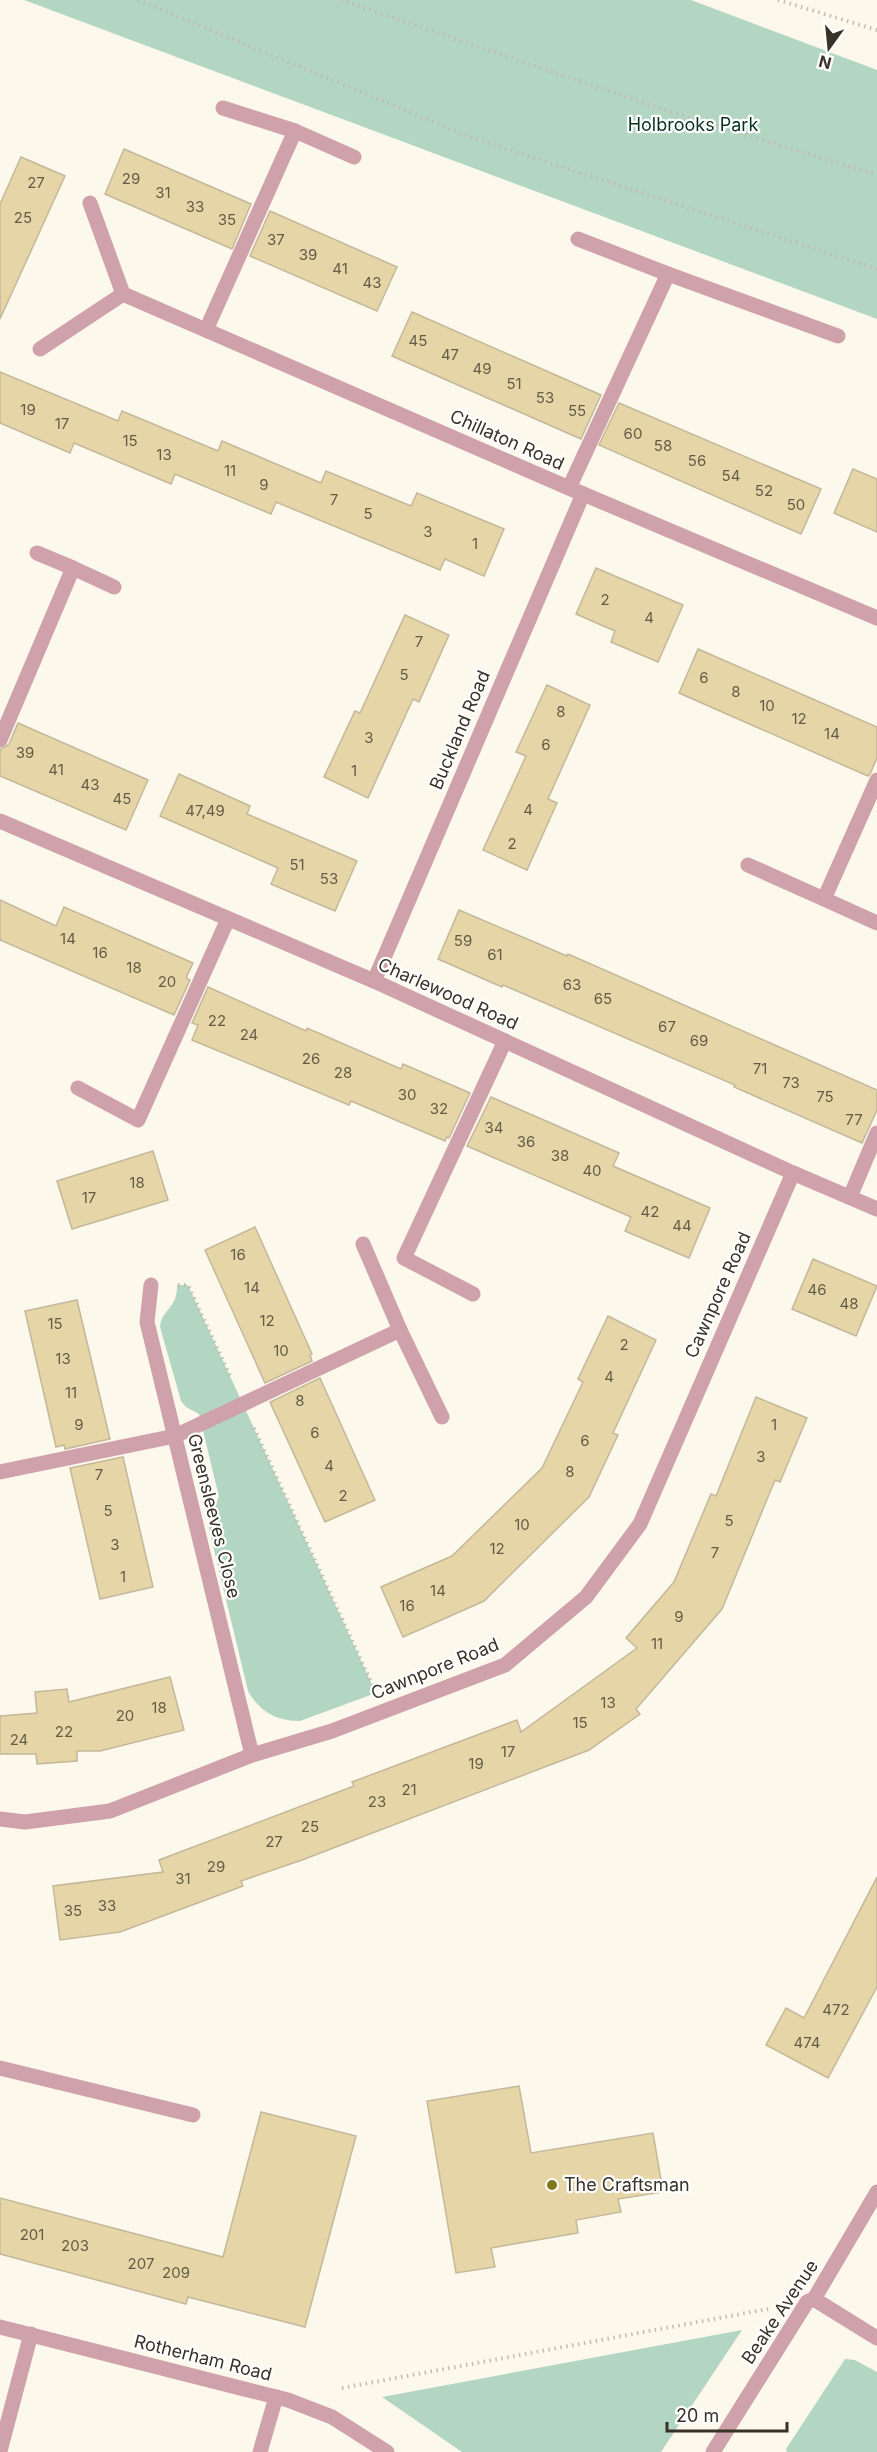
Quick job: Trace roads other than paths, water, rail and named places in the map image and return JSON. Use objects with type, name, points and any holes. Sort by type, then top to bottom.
[{"type":"street","points":[[223,108],[295,131],[354,157]]},
{"type":"street","points":[[206,330],[295,131]]},
{"type":"street","points":[[40,349],[123,294],[90,203]]},
{"type":"street","points":[[578,239],[838,336]]},
{"type":"street","name":"Buckland Road","points":[[374,981],[668,274]]},
{"type":"street","name":"Chillaton Road","points":[[123,294],[576,491],[877,618]]},
{"type":"street","points":[[37,553],[114,587]]},
{"type":"street","points":[[0,740],[74,568]]},
{"type":"street","points":[[824,899],[877,780]]},
{"type":"street","name":"Charlewood Road","points":[[0,821],[374,981],[793,1173],[877,1209]]},
{"type":"street","points":[[748,865],[877,922]]},
{"type":"street","points":[[78,1088],[138,1120],[228,919]]},
{"type":"street","points":[[473,1294],[404,1258],[505,1041]]},
{"type":"street","points":[[850,1197],[877,1133]]},
{"type":"street","name":"Cawnpore Road","points":[[0,1819],[25,1822],[110,1811],[252,1755],[332,1731],[505,1665],[586,1597],[640,1524],[793,1173]]},
{"type":"street","points":[[363,1244],[400,1330],[442,1418]]},
{"type":"street","name":"Greensleeves Close","points":[[151,1285],[147,1322],[252,1755]]},
{"type":"street","points":[[0,1472],[175,1436],[400,1330]]},
{"type":"street","points":[[0,2068],[193,2115]]},
{"type":"street","name":"Beake Avenue","points":[[713,2452],[877,2193]]},
{"type":"street","points":[[810,2301],[877,2338]]},
{"type":"street","name":"Rotherham Road","points":[[0,2327],[276,2397],[332,2417],[387,2452]]},
{"type":"street","points":[[0,2451],[31,2334]]},
{"type":"street","points":[[260,2452],[276,2397]]},
{"type":"place","name":"The Craftsman","points":[[552,2185]]},
{"type":"park label","name":"Holbrooks Park","points":[[693,125]]}]
